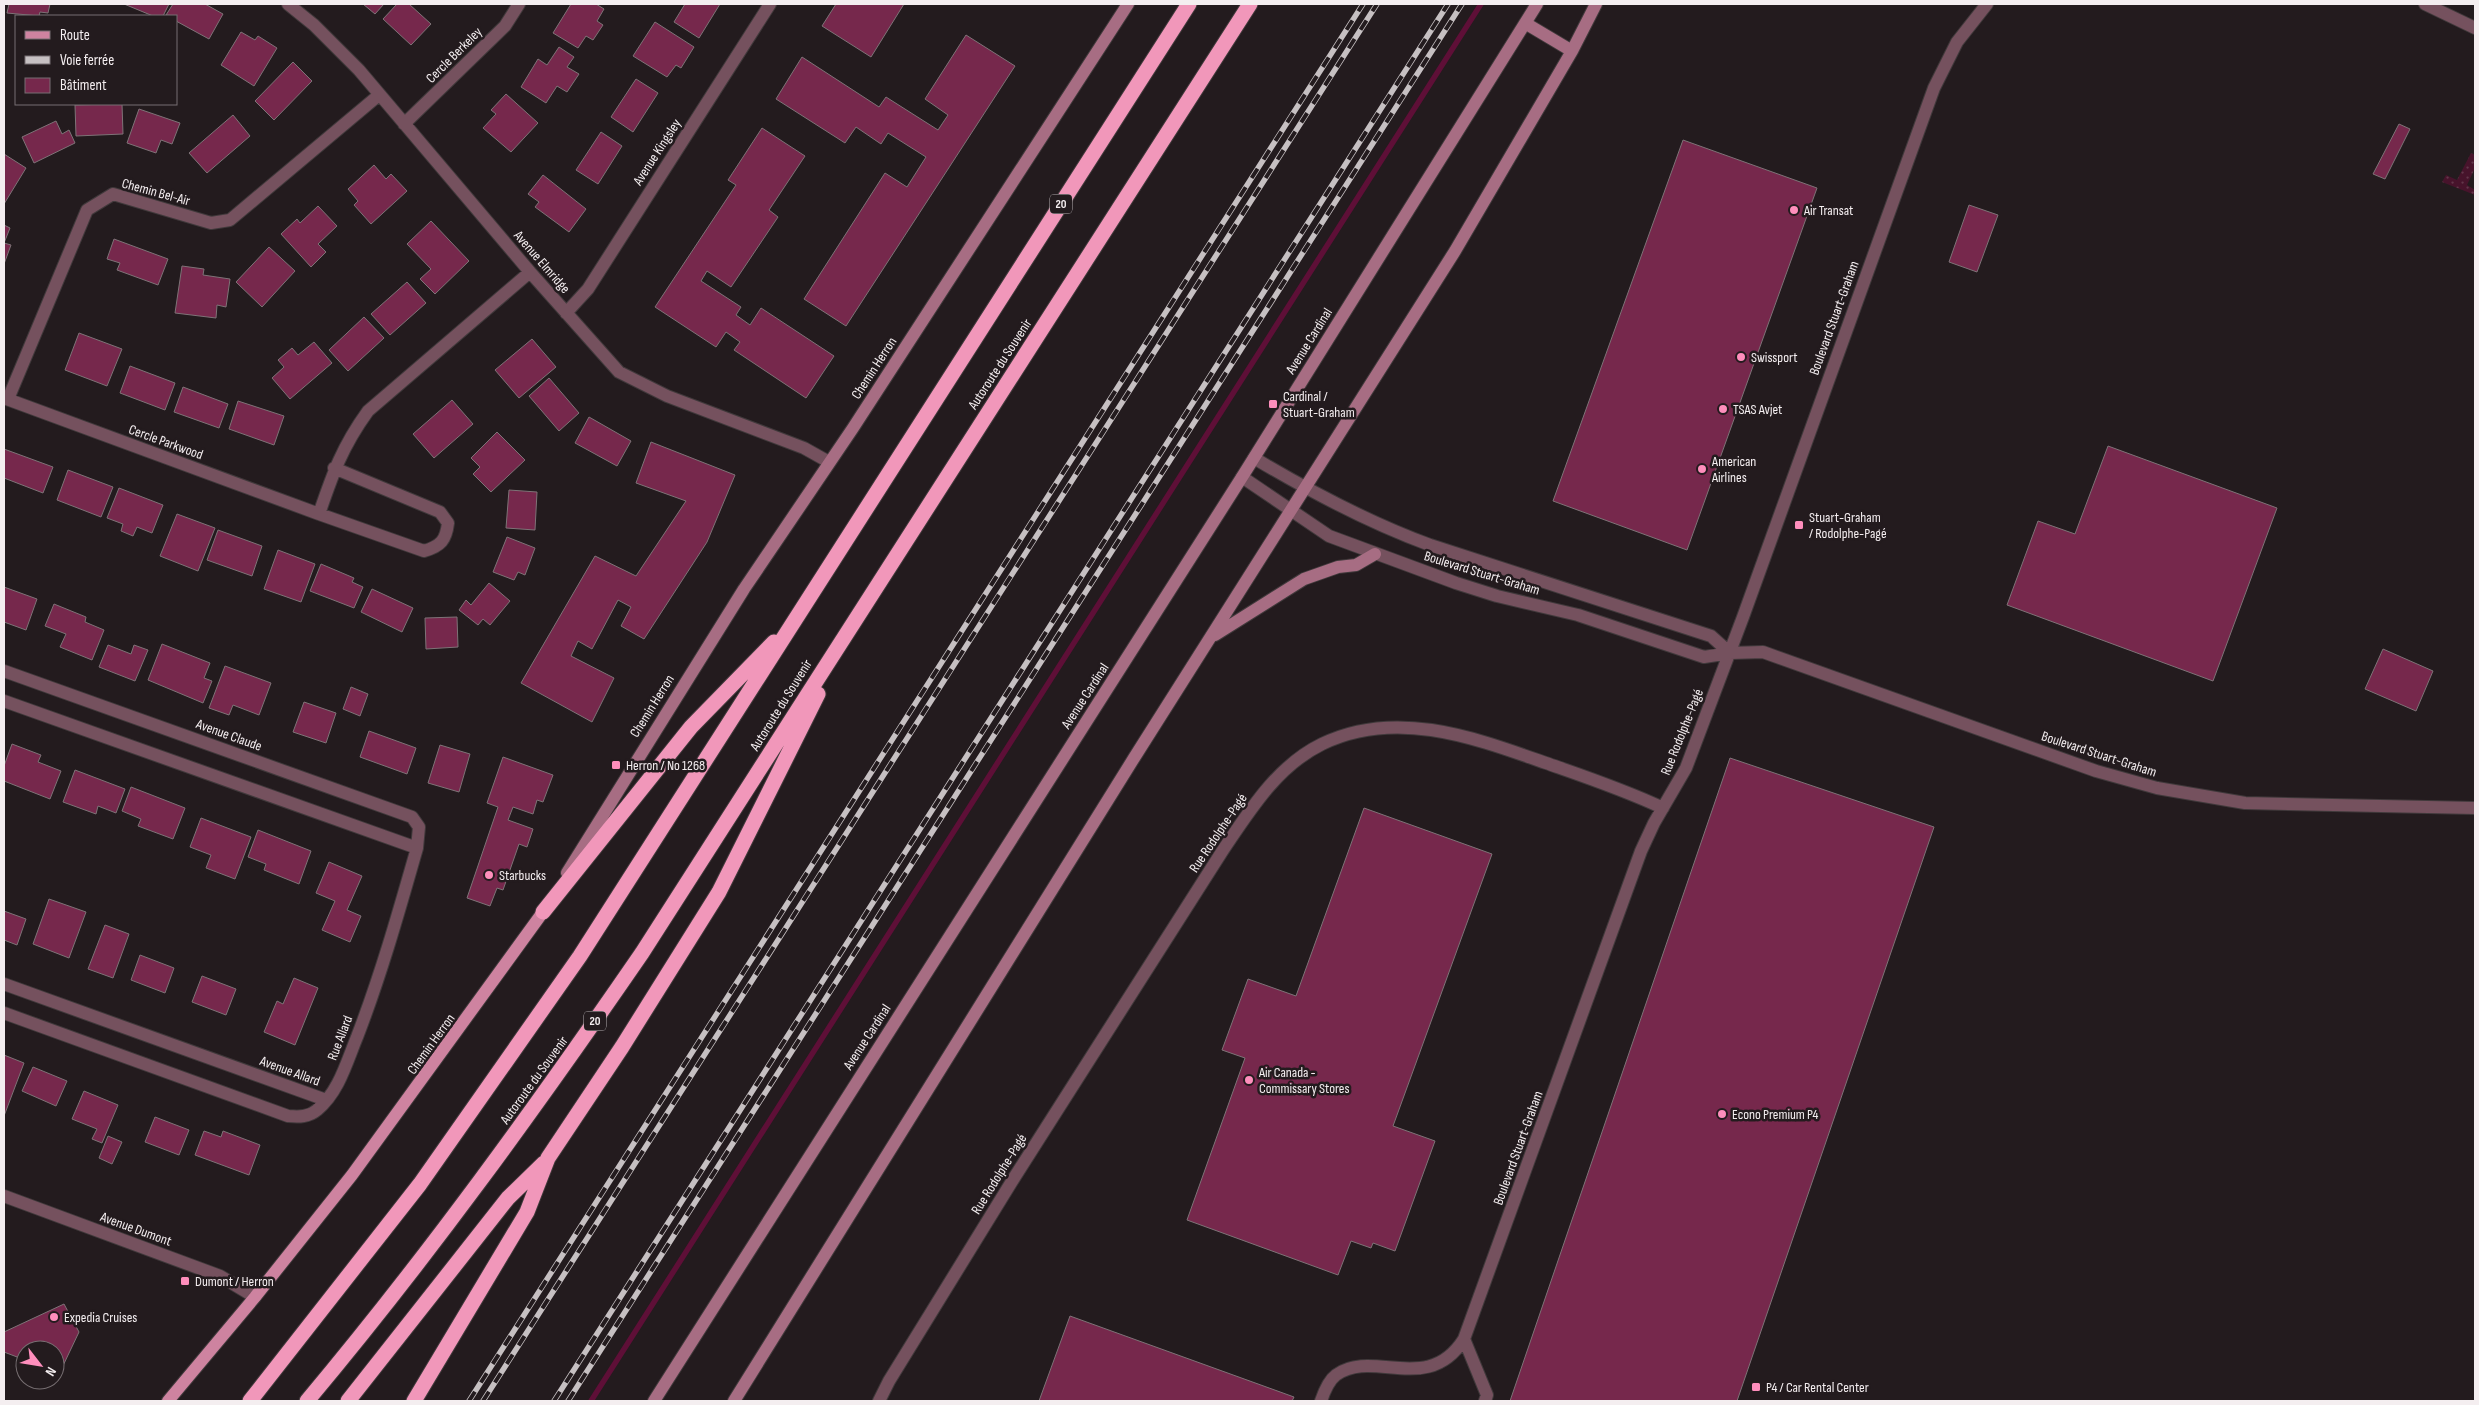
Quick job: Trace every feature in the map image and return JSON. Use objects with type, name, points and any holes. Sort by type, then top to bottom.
[{"type":"highway","name":"20","points":[[250,1401],[392,1222],[505,1067],[580,956],[1189,4]]},
{"type":"highway","name":"Autoroute du Souvenir","points":[[307,1401],[410,1274],[579,1046],[684,889],[1250,4]]},
{"type":"highway","points":[[544,912],[691,727],[796,619]]},
{"type":"highway","points":[[348,1401],[508,1198],[548,1158],[622,1047],[719,892],[855,620]]},
{"type":"highway","points":[[414,1401],[527,1212],[548,1158]]},
{"type":"main road","name":"Chemin Herron","points":[[168,1401],[256,1297],[358,1168],[544,912],[738,597],[829,462],[1128,4]]},
{"type":"main road","name":"Avenue Cardinal","points":[[654,1401],[1242,477],[1537,4]]},
{"type":"main road","points":[[734,1401],[1210,638],[1455,251],[1572,51],[1596,4]]},
{"type":"main road","points":[[1525,23],[1572,51]]},
{"type":"main road","points":[[1210,638],[1304,579],[1338,567],[1356,565],[1376,554]]},
{"type":"street","name":"Avenue Elmridge","points":[[288,4],[314,24],[359,70],[608,362],[632,380],[804,448],[829,462]]},
{"type":"street","name":"Cercle Berkeley","points":[[404,124],[505,26],[519,4]]},
{"type":"street","name":"Avenue Kingsley","points":[[566,313],[588,289],[770,4]]},
{"type":"street","name":"Boulevard Stuart-Graham","points":[[1730,653],[1934,88],[1957,42],[1987,4]]},
{"type":"street","points":[[2425,4],[2475,28]]},
{"type":"street","name":"Chemin Bel-Air","points":[[6,398],[87,210],[113,194],[210,223],[230,220],[379,95]]},
{"type":"street","points":[[319,514],[334,468],[349,437],[368,411],[530,272]]},
{"type":"street","name":"Cercle Parkwood","points":[[6,398],[424,551],[439,546],[447,536],[448,523],[440,512],[334,468]]},
{"type":"street","name":"Boulevard Stuart-Graham","points":[[1254,458],[1306,489],[1352,513],[1411,538],[1711,636],[1730,653]]},
{"type":"street","name":"Boulevard Stuart-Graham","points":[[1242,477],[1329,536],[1478,590],[1578,615],[1704,657],[1730,653],[1758,652],[1774,656],[2096,771],[2157,788],[2245,803],[2475,808]]},
{"type":"street","name":"Rue Rodolphe-Pagé","points":[[879,1401],[893,1373],[985,1223],[1223,850],[1263,794],[1293,764],[1322,744],[1360,731],[1396,728],[1433,729],[1481,741],[1618,788],[1663,808],[1686,768],[1730,653]]},
{"type":"street","name":"Avenue Claude","points":[[4,670],[412,816],[419,827],[417,848],[378,984]]},
{"type":"street","points":[[4,701],[417,848]]},
{"type":"street","name":"Boulevard Stuart-Graham","points":[[1320,1401],[1330,1381],[1344,1370],[1364,1368],[1408,1369],[1442,1363],[1457,1350],[1464,1339],[1641,851],[1663,808]]},
{"type":"street","name":"Avenue Allard","points":[[4,984],[326,1100],[317,1110],[308,1115],[288,1116],[4,1013]]},
{"type":"street","name":"Rue Allard","points":[[326,1100],[343,1073],[378,984]]},
{"type":"street","name":"Avenue Dumont","points":[[4,1196],[220,1276],[256,1297]]},
{"type":"street","points":[[1464,1339],[1487,1395],[1485,1401]]},
{"type":"shaded area","points":[[2471,153],[2475,155],[2475,168],[2467,185],[2475,190],[2475,195],[2442,182],[2446,175],[2457,180]]},
{"type":"building","points":[[9,4],[50,4],[48,13],[40,12],[39,15],[7,13]]},
{"type":"building","points":[[124,4],[169,4],[164,15],[151,15]]},
{"type":"building","points":[[173,4],[205,4],[223,14],[209,39],[178,22],[178,15],[166,15]]},
{"type":"building","points":[[363,4],[384,4],[375,14]]},
{"type":"building","points":[[397,4],[409,4],[431,24],[411,45],[383,19]]},
{"type":"building","points":[[571,4],[596,4],[604,9],[597,21],[603,25],[593,40],[586,36],[578,48],[553,33]]},
{"type":"building","points":[[685,4],[720,4],[699,38],[674,22]]},
{"type":"building","points":[[836,4],[904,4],[871,57],[822,26]]},
{"type":"building","points":[[655,22],[694,47],[681,68],[676,65],[667,77],[633,56]]},
{"type":"building","points":[[241,32],[255,40],[258,36],[277,48],[254,86],[221,65]]},
{"type":"building","points":[[966,35],[1015,66],[846,326],[804,299],[885,173],[907,187],[926,157],[888,133],[881,144],[856,127],[845,143],[776,99],[802,57],[879,107],[886,97],[938,130],[948,115],[925,99]]},
{"type":"building","points":[[559,47],[574,57],[567,67],[579,74],[567,92],[557,86],[546,103],[521,87],[538,59],[547,65]]},
{"type":"building","points":[[293,62],[312,81],[274,120],[255,101]]},
{"type":"building","points":[[636,79],[658,93],[633,132],[611,117]]},
{"type":"building","points":[[506,94],[538,123],[511,152],[483,128],[496,114],[491,110]]},
{"type":"building","points":[[75,105],[122,105],[123,134],[76,136]]},
{"type":"building","points":[[139,109],[180,123],[172,144],[161,140],[156,153],[127,143]]},
{"type":"building","points":[[233,115],[250,136],[207,173],[189,153]]},
{"type":"building","points":[[56,121],[62,134],[69,130],[75,143],[34,163],[22,137]]},
{"type":"building","points":[[2399,124],[2410,129],[2385,179],[2373,174]]},
{"type":"building","points":[[762,128],[805,156],[769,210],[778,217],[731,287],[707,271],[701,281],[741,307],[736,315],[750,325],[761,308],[834,356],[806,398],[734,350],[740,342],[726,332],[716,347],[655,307],[736,185],[728,180]]},
{"type":"building","points":[[601,132],[622,146],[598,184],[576,170]]},
{"type":"building","points":[[1683,140],[1817,188],[1687,550],[1553,501]]},
{"type":"building","points":[[4,154],[26,168],[4,204]]},
{"type":"building","points":[[374,165],[386,179],[391,174],[407,191],[371,224],[354,205],[358,201],[348,189]]},
{"type":"building","points":[[543,175],[586,209],[569,232],[535,207],[539,202],[528,194]]},
{"type":"building","points":[[1969,205],[1998,215],[1977,272],[1949,262]]},
{"type":"building","points":[[318,206],[337,226],[318,244],[326,252],[311,267],[281,234],[297,219],[300,223]]},
{"type":"building","points":[[431,221],[469,261],[435,294],[420,279],[431,269],[407,244]]},
{"type":"building","points":[[4,225],[10,228],[4,243]]},
{"type":"building","points":[[114,239],[168,259],[158,285],[117,270],[120,263],[107,259]]},
{"type":"building","points":[[4,243],[11,245],[4,264]]},
{"type":"building","points":[[269,247],[295,271],[262,307],[236,282]]},
{"type":"building","points":[[182,266],[204,269],[203,275],[230,279],[226,307],[217,305],[216,318],[175,313]]},
{"type":"building","points":[[407,282],[426,303],[390,335],[371,314]]},
{"type":"building","points":[[364,317],[384,338],[348,371],[329,350]]},
{"type":"building","points":[[79,333],[122,349],[107,386],[65,370]]},
{"type":"building","points":[[532,339],[556,367],[519,398],[495,370]]},
{"type":"building","points":[[314,342],[332,363],[290,399],[272,378],[284,367],[278,360],[292,348],[298,355]]},
{"type":"building","points":[[130,366],[175,383],[165,410],[120,393]]},
{"type":"building","points":[[549,378],[579,413],[559,431],[529,396]]},
{"type":"building","points":[[183,387],[228,404],[219,428],[174,412]]},
{"type":"building","points":[[452,400],[473,424],[434,458],[413,434]]},
{"type":"building","points":[[238,401],[284,416],[274,445],[229,429]]},
{"type":"building","points":[[589,417],[631,441],[617,466],[575,443]]},
{"type":"building","points":[[497,432],[525,460],[491,492],[473,474],[480,467],[471,458]]},
{"type":"building","points":[[651,442],[735,475],[707,542],[644,639],[621,626],[631,607],[618,600],[592,649],[578,641],[571,656],[614,678],[592,722],[521,683],[595,556],[636,576],[686,501],[636,483]]},
{"type":"building","points":[[2108,446],[2277,508],[2213,681],[2007,605],[2038,521],[2075,534]]},
{"type":"building","points":[[4,449],[53,467],[43,493],[4,478]]},
{"type":"building","points":[[68,470],[113,487],[101,517],[57,500]]},
{"type":"building","points":[[119,488],[163,505],[152,533],[137,527],[133,536],[121,531],[123,524],[107,518]]},
{"type":"building","points":[[509,490],[537,492],[535,530],[506,528]]},
{"type":"building","points":[[177,514],[215,528],[198,571],[160,556]]},
{"type":"building","points":[[218,530],[262,546],[252,576],[207,560]]},
{"type":"building","points":[[507,537],[535,548],[525,575],[518,572],[514,580],[493,572]]},
{"type":"building","points":[[278,550],[315,564],[301,602],[264,589]]},
{"type":"building","points":[[321,564],[354,578],[352,582],[363,587],[354,608],[310,591]]},
{"type":"building","points":[[489,583],[510,601],[490,625],[483,619],[478,625],[459,610],[466,600],[471,605]]},
{"type":"building","points":[[4,587],[37,599],[26,630],[4,622]]},
{"type":"building","points":[[372,589],[413,608],[402,632],[361,612]]},
{"type":"building","points":[[54,604],[86,617],[85,622],[104,630],[92,660],[60,647],[66,634],[45,626]]},
{"type":"building","points":[[457,617],[458,647],[426,649],[425,618]]},
{"type":"building","points":[[162,644],[210,663],[204,678],[212,681],[203,703],[148,680]]},
{"type":"building","points":[[108,645],[131,654],[134,645],[148,650],[135,681],[99,667]]},
{"type":"building","points":[[2383,649],[2433,671],[2416,711],[2365,689]]},
{"type":"building","points":[[225,666],[271,683],[259,715],[233,705],[229,715],[209,708]]},
{"type":"building","points":[[351,687],[368,694],[360,716],[343,709]]},
{"type":"building","points":[[304,702],[336,713],[326,743],[293,732]]},
{"type":"building","points":[[369,731],[416,748],[407,774],[360,757]]},
{"type":"building","points":[[12,744],[41,755],[38,762],[61,771],[50,799],[4,781],[4,766]]},
{"type":"building","points":[[440,745],[470,754],[459,792],[428,783]]},
{"type":"building","points":[[503,757],[553,775],[543,802],[537,800],[533,814],[513,807],[508,820],[533,829],[527,847],[519,844],[503,890],[497,888],[490,906],[467,898],[498,807],[487,803]]},
{"type":"building","name":"Econo Premium P4","points":[[1730,758],[1934,827],[1737,1401],[1510,1401]]},
{"type":"building","points":[[75,770],[125,789],[116,813],[98,806],[96,814],[63,802]]},
{"type":"building","points":[[131,787],[185,808],[173,839],[138,826],[141,819],[122,811]]},
{"type":"building","points":[[1364,808],[1492,854],[1393,1126],[1435,1141],[1395,1251],[1373,1243],[1371,1248],[1351,1241],[1338,1275],[1187,1220],[1245,1058],[1222,1050],[1248,979],[1296,996]]},
{"type":"building","points":[[201,818],[251,837],[235,879],[206,868],[211,855],[190,847]]},
{"type":"building","points":[[258,830],[311,851],[299,884],[264,870],[266,864],[248,857]]},
{"type":"building","points":[[329,862],[362,876],[347,910],[361,916],[350,942],[322,930],[335,901],[316,893]]},
{"type":"building","points":[[49,899],[86,912],[69,958],[33,944]]},
{"type":"building","points":[[4,911],[26,919],[17,945],[4,940]]},
{"type":"building","points":[[105,925],[129,934],[113,978],[88,969]]},
{"type":"building","points":[[140,955],[174,968],[165,993],[131,980]]},
{"type":"building","points":[[202,976],[236,989],[226,1015],[192,1002]]},
{"type":"building","points":[[294,978],[318,988],[295,1045],[264,1032],[277,1001],[283,1004]]},
{"type":"building","points":[[4,1055],[24,1063],[4,1116]]},
{"type":"building","points":[[33,1067],[67,1081],[56,1106],[22,1091]]},
{"type":"building","points":[[84,1091],[118,1105],[102,1143],[92,1139],[97,1129],[72,1119]]},
{"type":"building","points":[[155,1117],[189,1130],[179,1155],[145,1142]]},
{"type":"building","points":[[204,1131],[221,1137],[223,1131],[260,1145],[249,1175],[195,1155]]},
{"type":"building","points":[[108,1136],[122,1142],[112,1164],[99,1158]]},
{"type":"building","points":[[64,1304],[79,1332],[65,1361],[65,1340],[15,1340],[15,1356],[4,1352],[4,1332]]},
{"type":"building","points":[[1070,1316],[1294,1397],[1292,1401],[1039,1401]]},
{"type":"waterway","points":[[591,1401],[1481,4]]},
{"type":"railway","points":[[469,1401],[1363,4]]},
{"type":"railway","points":[[483,1401],[1377,4]]},
{"type":"railway","points":[[554,1401],[1448,4]]},
{"type":"railway","points":[[568,1401],[1462,4]]},
{"type":"place","name":"Air Transat","points":[[1794,210]]},
{"type":"place","name":"Swissport","points":[[1741,357]]},
{"type":"place","name":"Cardinal / Stuart-Graham","points":[[1273,404]]},
{"type":"place","name":"TSAS Avjet","points":[[1723,409]]},
{"type":"place","name":"American Airlines","points":[[1702,469]]},
{"type":"place","name":"Stuart-Graham / Rodolphe-Pagé","points":[[1799,525]]},
{"type":"place","name":"Herron / No 1268","points":[[616,765]]},
{"type":"place","name":"Starbucks","points":[[489,875]]},
{"type":"place","name":"Air Canada - Commissary Stores","points":[[1249,1080]]},
{"type":"place","name":"Econo Premium P4","points":[[1722,1114]]},
{"type":"place","name":"Dumont / Herron","points":[[185,1281]]},
{"type":"place","name":"Expedia Cruises","points":[[54,1317]]},
{"type":"place","name":"P4 / Car Rental Center","points":[[1756,1387]]}]
